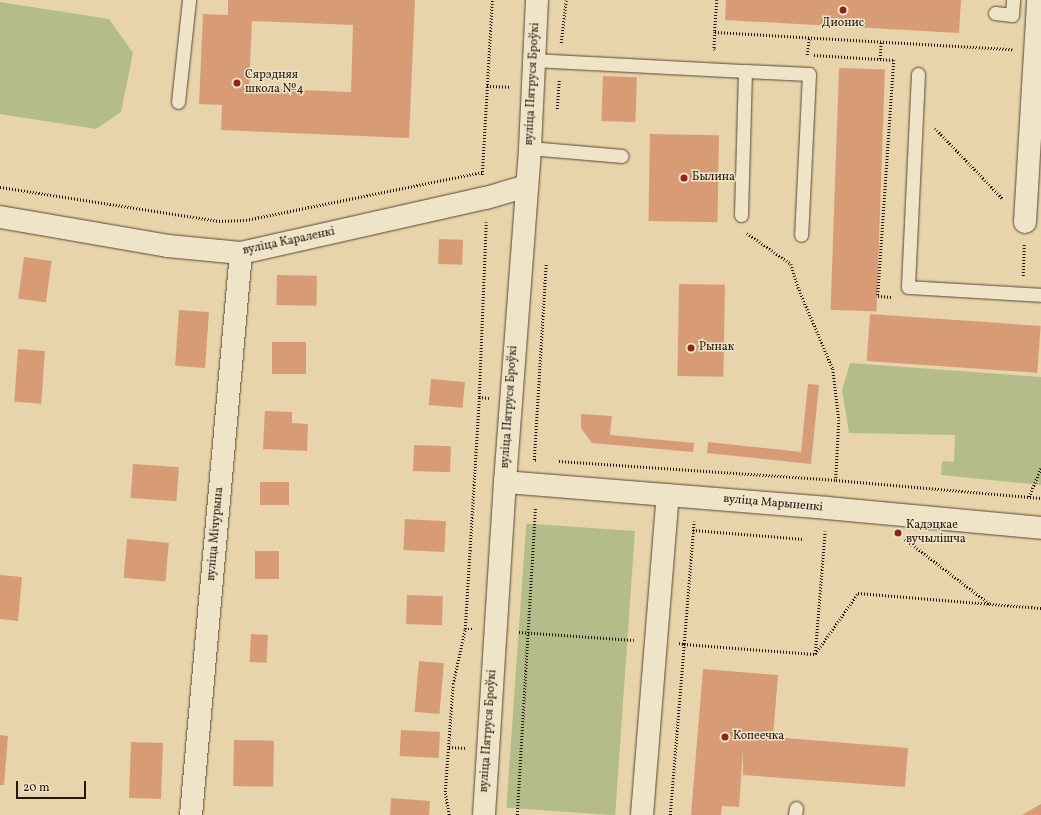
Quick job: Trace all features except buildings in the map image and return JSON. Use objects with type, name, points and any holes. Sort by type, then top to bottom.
[{"type":"street","name":"вуліца Пятруся Броўкі","points":[[484,815],[505,482],[530,148],[537,0]]},
{"type":"street","points":[[1025,222],[1038,0]]},
{"type":"street","name":"вуліца Караленкі","points":[[0,217],[168,246],[241,253],[486,198],[527,186]]},
{"type":"street","name":"вуліца Мічурына","points":[[191,815],[241,253]]},
{"type":"street","name":"вуліца Марыненкі","points":[[505,482],[826,508],[1041,528]]},
{"type":"street","points":[[642,815],[668,495]]},
{"type":"lane","points":[[178,102],[189,0]]},
{"type":"lane","points":[[995,13],[1012,15],[1013,0]]},
{"type":"lane","points":[[534,60],[809,74],[801,235]]},
{"type":"lane","points":[[741,215],[745,71]]},
{"type":"lane","points":[[918,74],[908,286],[1041,295]]},
{"type":"lane","points":[[530,148],[622,156]]},
{"type":"path","points":[[449,815],[445,792],[453,684],[465,629],[479,397],[486,198],[482,172],[492,0]]},
{"type":"path","points":[[557,113],[559,62],[566,0]]},
{"type":"path","points":[[717,0],[714,50],[722,50]]},
{"type":"path","points":[[715,32],[1034,50]]},
{"type":"path","points":[[808,38],[808,55]]},
{"type":"path","points":[[880,59],[881,42]]},
{"type":"path","points":[[800,54],[894,60],[878,296],[894,297]]},
{"type":"path","points":[[890,107],[917,109],[1025,222],[1022,294]]},
{"type":"path","points":[[0,187],[219,222],[246,220],[482,172]]},
{"type":"path","points":[[741,215],[744,231],[791,264],[798,287],[833,369],[839,420],[836,480]]},
{"type":"path","points":[[517,815],[529,633],[536,485],[534,460],[547,261]]},
{"type":"path","points":[[534,460],[541,460]]},
{"type":"path","points":[[557,461],[836,480],[1041,498]]},
{"type":"path","points":[[1028,497],[1041,468]]},
{"type":"path","points":[[670,815],[698,470]]},
{"type":"path","points":[[815,654],[826,508]]},
{"type":"path","points":[[693,530],[804,539]]},
{"type":"path","points":[[904,538],[990,604]]},
{"type":"path","points":[[815,654],[858,593],[1041,608]]},
{"type":"path","points":[[465,629],[815,654]]},
{"type":"green space","points":[[0,2],[109,19],[133,53],[121,112],[96,129],[0,114]]},
{"type":"green space","points":[[850,363],[1041,377],[1041,485],[941,475],[942,461],[954,462],[955,435],[849,433],[842,390]]},
{"type":"green space","points":[[526,523],[635,531],[615,815],[506,808]]},
{"type":"place","name":"Дионис","points":[[843,10]]},
{"type":"place","name":"Сярэдняя школа №4","points":[[237,83]]},
{"type":"place","name":"Былина","points":[[684,178]]},
{"type":"place","name":"Рынак","points":[[691,348]]},
{"type":"place","name":"Кадэцкае вучылішча","points":[[898,533]]},
{"type":"place","name":"Копеечка","points":[[725,737]]}]
